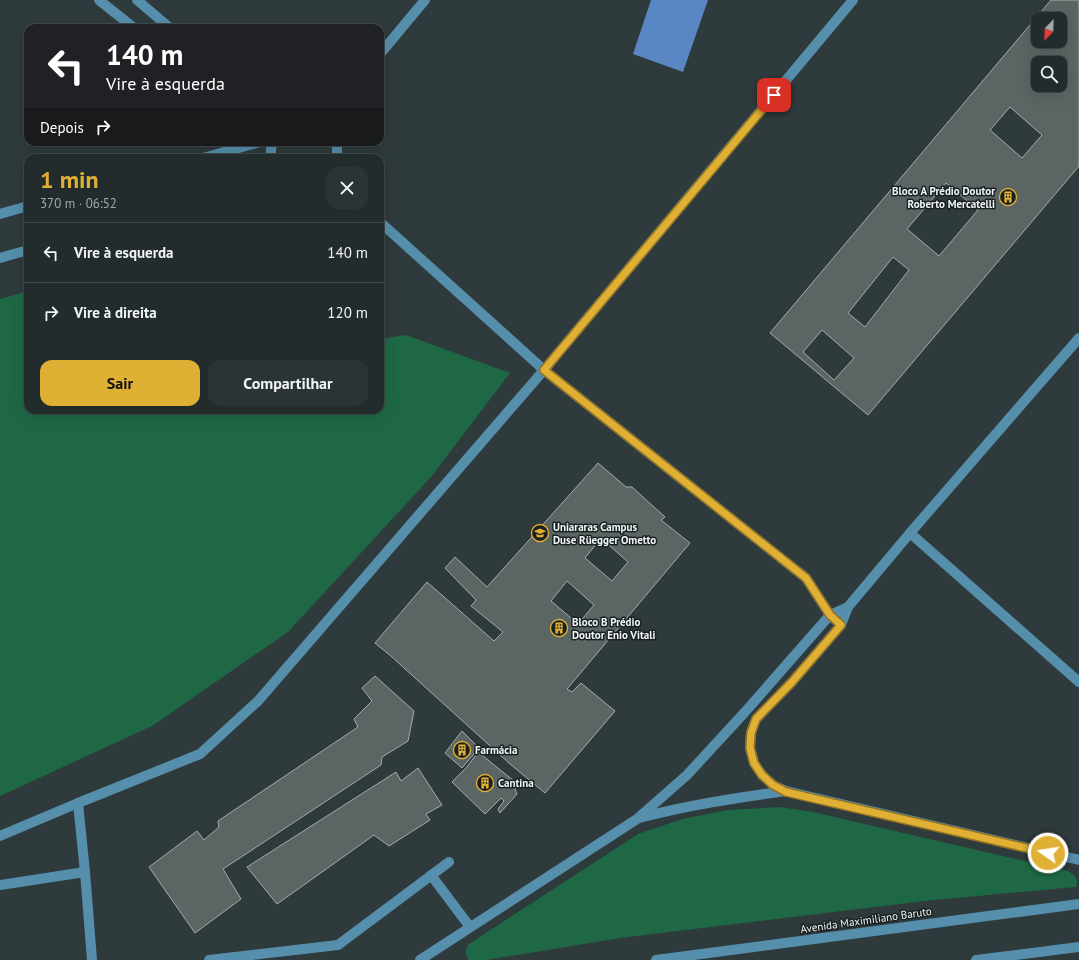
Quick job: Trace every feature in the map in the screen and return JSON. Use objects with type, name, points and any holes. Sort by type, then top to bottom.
[{"type":"street","points":[[99,0],[129,24]]},
{"type":"street","points":[[137,0],[165,24]]},
{"type":"street","points":[[384,49],[425,0]]},
{"type":"street","points":[[0,836],[200,754],[258,701],[544,370],[853,0]]},
{"type":"street","points":[[217,154],[246,146]]},
{"type":"street","points":[[0,214],[24,207]]},
{"type":"street","points":[[384,226],[544,370],[806,578],[830,615],[841,625]]},
{"type":"street","points":[[0,258],[24,251]]},
{"type":"street","points":[[1079,338],[910,533],[848,608],[841,625],[792,682],[756,719],[751,733],[750,748],[754,763],[762,775],[773,785],[786,792],[1079,860]]},
{"type":"street","points":[[910,533],[1079,682]]},
{"type":"street","points":[[420,960],[637,819],[692,769],[745,712],[830,615],[848,608]]},
{"type":"street","points":[[637,819],[674,809],[722,800],[786,792]]},
{"type":"street","points":[[78,803],[92,960]]},
{"type":"street","points":[[209,960],[338,945],[449,862]]},
{"type":"street","points":[[0,886],[85,872]]},
{"type":"street","points":[[431,875],[470,927]]},
{"type":"street","name":"Avenida Maximiliano Baruto","points":[[656,960],[1079,904]]},
{"type":"street","points":[[976,960],[1079,947]]},
{"type":"green space","points":[[24,292],[24,414],[384,414],[384,338],[406,335],[510,373],[431,477],[288,632],[152,726],[0,796],[0,299]]},
{"type":"green space","points":[[780,807],[813,812],[1068,871],[1076,878],[1077,884],[1076,887],[924,901],[620,938],[486,960],[469,960],[466,954],[469,944],[638,834],[682,819],[728,810]]},
{"type":"water","points":[[651,0],[708,0],[683,72],[633,54]]},
{"type":"building","name":"Bloco A Prédio Doutor Roberto Mercatelli","points":[[1051,0],[1079,0],[1079,166],[868,415],[770,333],[1031,24],[1031,48],[1067,48],[1067,12],[1041,12]],"holes":[[[1010,107],[1042,135],[1022,158],[990,130]],[[946,183],[978,210],[939,256],[907,229]],[[893,257],[909,270],[865,327],[848,313]],[[822,330],[854,358],[834,380],[803,352]]]},
{"type":"building","name":"Bloco B Prédio Doutor Enio Vitali","points":[[598,463],[626,487],[632,487],[665,517],[661,520],[690,543],[567,689],[572,692],[581,683],[615,711],[545,793],[510,764],[375,643],[427,582],[494,641],[503,632],[471,606],[476,600],[445,568],[455,557],[487,587]],"holes":[[[601,538],[628,562],[612,581],[585,558]],[[567,581],[594,605],[578,624],[551,601]]]},
{"type":"building","points":[[375,676],[414,711],[408,741],[382,757],[381,765],[223,869],[241,899],[195,933],[149,867],[197,831],[204,840],[219,827],[218,821],[358,727],[354,719],[372,701],[362,688]]},
{"type":"building","name":"Farmácia","points":[[462,731],[479,748],[462,768],[445,753]]},
{"type":"building","name":"Cantina","points":[[478,752],[519,785],[515,789],[517,794],[500,813],[498,809],[504,801],[501,798],[485,814],[452,782],[467,767]]},
{"type":"building","points":[[418,768],[442,805],[426,814],[430,820],[389,846],[374,835],[277,904],[247,867],[396,772],[401,781]]},
{"type":"place","name":"Bloco A Prédio Doutor Roberto Mercatelli","points":[[1008,197]]},
{"type":"place","name":"Uniararas Campus Duse Rüegger Ometto","points":[[540,533]]},
{"type":"place","name":"Bloco B Prédio Doutor Enio Vitali","points":[[559,628]]},
{"type":"place","name":"Farmácia","points":[[462,750]]},
{"type":"place","name":"Cantina","points":[[485,783]]},
{"type":"route","points":[[774,95],[544,370],[806,578],[830,615],[841,625],[792,682],[756,719],[751,733],[750,748],[754,763],[762,775],[773,785],[786,792],[1048,853]]}]
